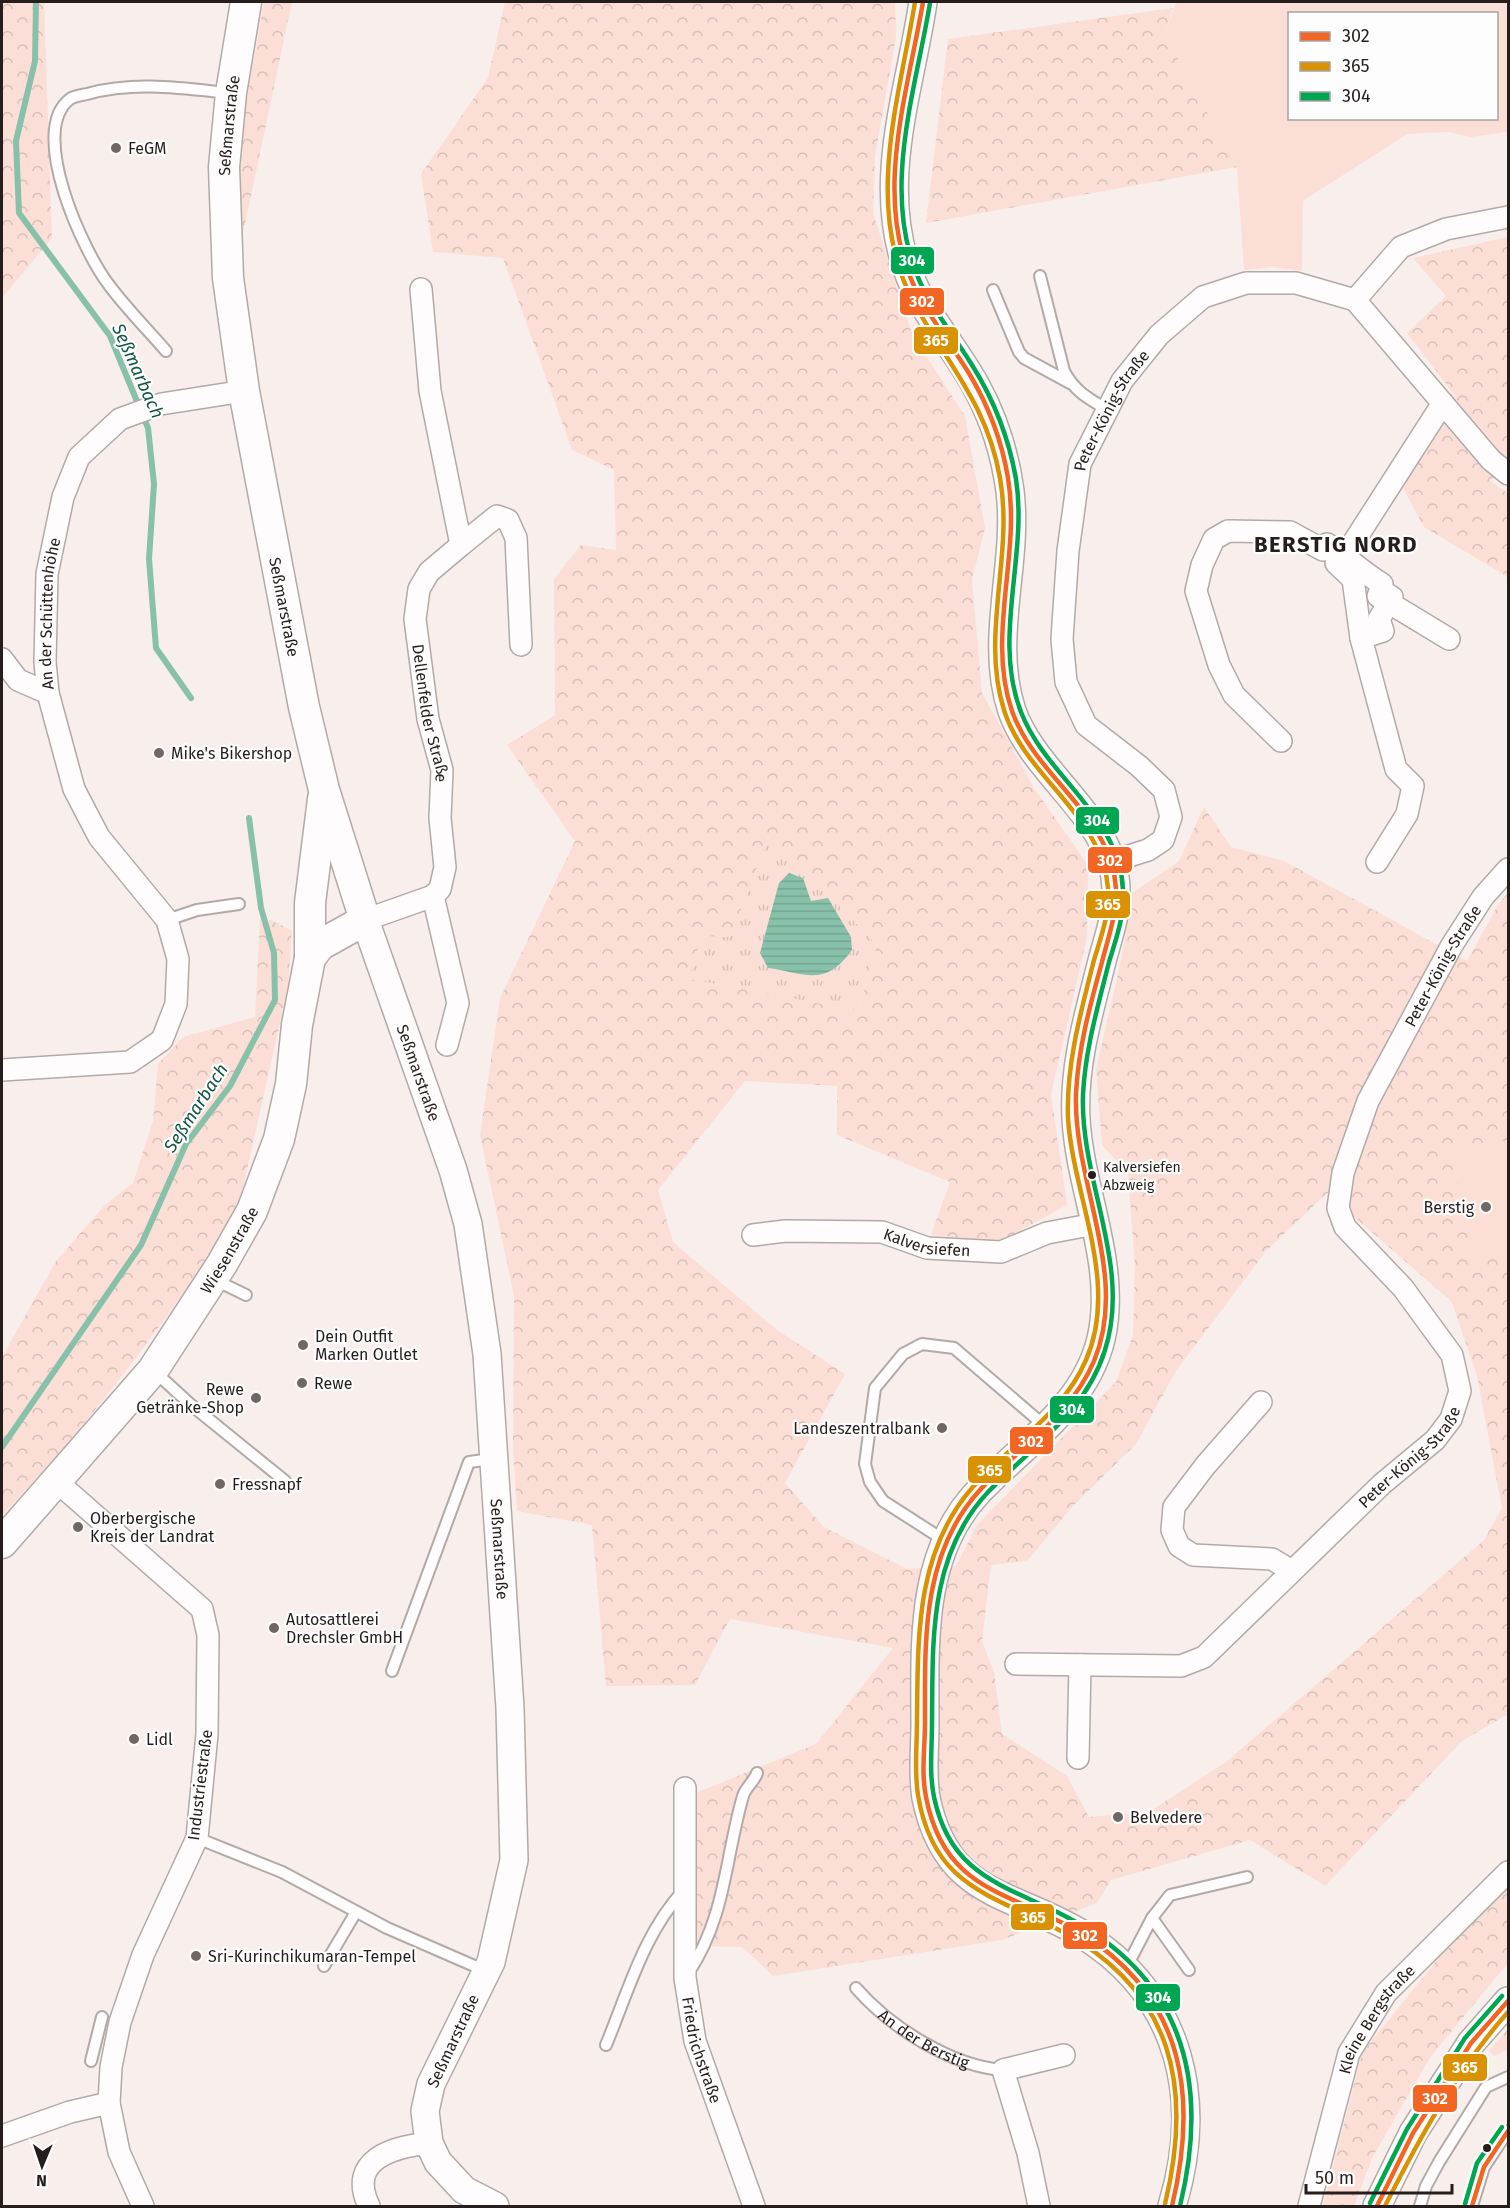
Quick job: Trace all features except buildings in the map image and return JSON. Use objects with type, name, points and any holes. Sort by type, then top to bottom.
[{"type":"main road","name":"Seßmarstraße","points":[[246,2],[231,93],[224,167],[228,279],[244,391],[283,606],[324,790],[365,920]]},
{"type":"main road","name":"Wiesenstraße","points":[[2,1543],[153,1370],[212,1279],[252,1211],[279,1139],[291,1084],[297,1025],[310,958],[310,903],[324,790]]},
{"type":"main road","points":[[310,958],[320,945],[365,920]]},
{"type":"street","points":[[923,2],[895,158],[894,214],[907,268],[923,305],[976,386],[1001,441],[1011,496],[1011,551],[1004,605],[1004,680],[1014,716],[1032,751],[1101,837],[1113,861],[1116,890],[1114,914],[1080,1047],[1076,1118],[1103,1271],[1101,1340],[1079,1389],[1046,1427],[975,1495],[939,1556],[928,1596],[924,1655],[925,1792],[935,1831],[957,1869],[988,1891],[1084,1936],[1126,1968],[1161,2015],[1179,2058],[1188,2114],[1183,2170],[1172,2206]]},
{"type":"street","points":[[1509,217],[1446,229],[1401,247],[1355,300],[1491,460],[1509,474]]},
{"type":"street","name":"Peter-König-Straße","points":[[1113,861],[1148,850],[1163,840],[1171,818],[1164,790],[1139,765],[1086,725],[1066,682],[1062,639],[1068,551],[1080,464],[1122,381],[1159,335],[1203,297],[1246,283],[1273,282],[1317,287],[1355,300]]},
{"type":"street","points":[[421,290],[430,391],[461,544]]},
{"type":"street","name":"An der Schüttenhöhe","points":[[2,1070],[130,1062],[162,1040],[176,1004],[178,959],[167,920],[99,837],[74,789],[48,693],[45,662],[47,574],[63,497],[79,457],[120,419],[161,404],[244,391]]},
{"type":"street","points":[[1345,567],[1443,403]]},
{"type":"street","name":"Dellenfelder Straße","points":[[433,896],[440,890],[445,878],[440,818],[442,770],[428,719],[415,619],[419,589],[429,572],[496,516],[508,520],[516,538],[521,645]]},
{"type":"street","points":[[1281,741],[1234,695],[1219,665],[1196,591],[1202,565],[1214,539],[1228,531],[1290,532],[1323,550],[1327,544],[1345,567],[1361,638],[1396,769],[1413,786],[1407,814],[1377,862]]},
{"type":"street","points":[[1345,567],[1356,568],[1382,584],[1380,590],[1392,597],[1379,619],[1383,632],[1361,638]]},
{"type":"street","points":[[1388,603],[1449,639]]},
{"type":"street","points":[[2,659],[18,680],[48,693]]},
{"type":"street","name":"Peter-König-Straße","points":[[1016,1664],[1181,1666],[1204,1657],[1382,1485],[1434,1440],[1451,1419],[1460,1391],[1452,1355],[1403,1288],[1345,1227],[1338,1208],[1344,1173],[1368,1101],[1452,945],[1483,897],[1509,869]]},
{"type":"street","points":[[365,920],[433,896],[458,1003],[447,1045]]},
{"type":"street","name":"Seßmarstraße","points":[[365,920],[453,1170],[468,1224],[487,1354],[492,1459],[510,1708],[514,1860],[499,1931],[487,1972],[431,2084],[425,2111],[429,2143]]},
{"type":"street","name":"Kalversiefen","points":[[753,1235],[785,1231],[882,1232],[927,1248],[1001,1252],[1047,1233],[1095,1224]]},
{"type":"street","points":[[1261,1402],[1205,1466],[1174,1507],[1172,1530],[1179,1546],[1193,1555],[1272,1559],[1292,1571]]},
{"type":"street","name":"Industriestraße","points":[[56,1481],[202,1609],[208,1635],[207,1734],[197,1838],[143,1955],[120,2022],[106,2042],[109,2103],[119,2152],[143,2206]]},
{"type":"street","points":[[1078,1758],[1080,1665]]},
{"type":"street","name":"Friedrichstraße","points":[[685,1788],[685,1978],[695,2041],[754,2206]]},
{"type":"street","name":"Kleine Bergstraße","points":[[1309,2206],[1349,2053],[1386,1993],[1509,1872]]},
{"type":"street","points":[[1377,2206],[1413,2133],[1471,2043],[1509,2001]]},
{"type":"street","name":"An der Berstig","points":[[1003,2070],[1064,2055]]},
{"type":"street","points":[[1003,2070],[1028,2153],[1039,2206]]},
{"type":"street","points":[[2,2136],[70,2112],[109,2103]]},
{"type":"street","points":[[369,2206],[361,2191],[365,2171],[380,2155],[401,2146],[429,2143],[448,2176],[464,2190],[495,2206]]},
{"type":"lane","points":[[166,351],[108,284],[87,251],[75,225],[56,161],[54,132],[61,109],[70,98],[109,87],[159,86],[231,93]]},
{"type":"lane","points":[[1040,276],[1064,371],[1070,383]]},
{"type":"lane","points":[[993,290],[1019,352],[1070,383],[1079,392],[1108,410]]},
{"type":"lane","points":[[167,920],[197,910],[239,904]]},
{"type":"lane","points":[[212,1279],[246,1296]]},
{"type":"lane","points":[[947,1542],[883,1501],[870,1482],[865,1464],[875,1388],[903,1354],[922,1344],[954,1348],[1046,1427]]},
{"type":"lane","points":[[153,1370],[190,1404],[285,1480]]},
{"type":"lane","points":[[392,1671],[469,1462],[492,1459]]},
{"type":"lane","points":[[685,1978],[712,1928],[725,1888],[743,1793],[757,1773]]},
{"type":"lane","points":[[197,1838],[282,1872],[356,1912],[487,1972]]},
{"type":"lane","points":[[1126,1968],[1152,1918],[1170,1895],[1247,1877]]},
{"type":"lane","points":[[606,2045],[649,1939],[664,1911],[685,1888]]},
{"type":"lane","points":[[324,1966],[356,1912]]},
{"type":"lane","points":[[1152,1918],[1189,1970]]},
{"type":"lane","name":"An der Berstig","points":[[856,1988],[872,2006],[898,2028],[978,2068],[1003,2070]]},
{"type":"lane","points":[[91,2061],[106,2042],[102,2017]]},
{"type":"lane","points":[[1420,2206],[1426,2186],[1439,2162],[1486,2088],[1509,2077]]},
{"type":"lane","points":[[1472,2206],[1484,2167],[1509,2132]]},
{"type":"green space","points":[[2,2],[44,2],[52,238],[2,298]]},
{"type":"green space","points":[[264,2],[292,2],[242,238],[239,143]]},
{"type":"green space","points":[[505,2],[895,2],[896,37],[875,156],[873,213],[912,334],[965,416],[985,528],[972,580],[982,693],[1034,788],[1088,865],[1087,937],[1051,1094],[1067,1205],[1001,1241],[931,1235],[950,1182],[837,1135],[837,1086],[745,1081],[658,1190],[673,1242],[777,1330],[845,1374],[785,1483],[824,1527],[907,1569],[956,1566],[977,1525],[1116,1382],[1133,1335],[1135,1265],[1128,1174],[1102,1145],[1096,1070],[1122,956],[1132,893],[1179,861],[1204,807],[1231,847],[1284,861],[1467,961],[1498,905],[1508,893],[1508,1714],[1462,1741],[1325,1886],[1250,1840],[1111,1880],[1097,1903],[1002,1940],[773,1976],[742,1947],[693,1946],[696,1793],[816,1744],[893,1648],[730,1619],[695,1685],[606,1686],[592,1525],[517,1511],[513,1451],[514,1296],[480,1135],[500,998],[575,841],[507,745],[555,715],[554,579],[581,545],[616,550],[614,470],[572,450],[503,258],[433,252],[421,174],[488,78]],"holes":[[[770,834],[877,945],[858,1011],[689,979],[702,936],[730,937]],[[1327,1193],[1452,1302],[1477,1376],[1502,1508],[1484,1540],[1226,1762],[1149,1812],[1089,1817],[1067,1776],[1002,1734],[994,1672],[982,1641],[991,1565],[1027,1561],[1072,1507],[1136,1444],[1176,1371],[1266,1251]]]},
{"type":"green space","points":[[1176,2],[1508,2],[1508,132],[1470,137],[1449,132],[1407,134],[1303,201],[1302,271],[1272,267],[1244,270],[1237,167],[1165,34]]},
{"type":"green space","points":[[1173,8],[1165,34],[1237,167],[926,223],[948,39]]},
{"type":"green space","points":[[1508,237],[1508,458],[1490,481],[1508,493],[1508,577],[1424,527],[1402,486],[1456,397],[1407,333],[1446,296],[1413,258]]},
{"type":"green space","points":[[770,833],[877,945],[858,1011],[688,979],[702,936],[730,937]]},
{"type":"green space","points":[[260,919],[271,920],[292,931],[288,987],[238,1210],[230,1227],[204,1265],[122,1376],[34,1482],[2,1515],[2,1357],[56,1261],[105,1205],[133,1183],[153,1121],[158,1064],[183,1037],[255,1017]]},
{"type":"green space","name":"Berstig","points":[[1504,1141],[1508,1165],[1508,1250],[1473,1257],[1451,1152]]},
{"type":"green space","points":[[1508,1887],[1508,1963],[1431,2056],[1372,2158],[1354,2206],[1323,2206],[1362,2053],[1441,1955]]},
{"type":"green space","points":[[1508,2029],[1508,2050],[1494,2056],[1489,2051]]},
{"type":"shaded area","points":[[789,873],[803,878],[811,901],[828,898],[851,937],[852,950],[842,962],[824,974],[805,975],[768,968],[760,953],[779,883]]},
{"type":"waterway","name":"Seßmarbach","points":[[36,2],[35,61],[16,141],[19,213],[110,336],[148,428],[154,484],[149,559],[156,648],[191,698]]},
{"type":"waterway","name":"Seßmarbach","points":[[2,1447],[141,1245],[186,1144],[230,1086],[275,1000],[274,953],[261,908],[249,818]]},
{"type":"transit line","name":"365","points":[[915,2],[889,154],[890,230],[899,267],[914,303],[976,406],[994,452],[1003,507],[995,653],[1004,710],[1014,734],[1028,756],[1093,839],[1103,862],[1108,888],[1108,907],[1075,1038],[1068,1098],[1072,1148],[1097,1270],[1098,1300],[1095,1330],[1086,1360],[1064,1397],[972,1488],[953,1513],[940,1540],[930,1569],[920,1628],[916,1758],[918,1795],[926,1826],[937,1850],[951,1869],[969,1884],[989,1896],[1061,1931],[1099,1955],[1129,1983],[1151,2013],[1166,2046],[1174,2082],[1176,2121],[1173,2161],[1165,2204]]},
{"type":"transit line","name":"302","points":[[923,2],[902,111],[894,185],[896,222],[903,257],[923,303],[970,375],[983,400],[994,425],[1005,465],[1011,507],[1002,654],[1005,683],[1012,711],[1023,735],[1037,756],[1101,839],[1111,863],[1116,889],[1112,926],[1082,1044],[1076,1094],[1077,1127],[1103,1262],[1106,1296],[1103,1328],[1094,1361],[1072,1398],[1058,1415],[980,1490],[961,1515],[947,1542],[930,1600],[927,1630],[923,1769],[926,1797],[935,1829],[949,1854],[966,1872],[1008,1898],[1058,1920],[1084,1935],[1118,1961],[1144,1989],[1163,2021],[1176,2054],[1182,2089],[1183,2127],[1180,2166],[1172,2206]]},
{"type":"transit line","name":"304","points":[[930,3],[904,143],[903,214],[908,248],[926,293],[987,392],[1000,420],[1013,464],[1018,508],[1018,537],[1010,626],[1010,655],[1013,684],[1021,712],[1032,735],[1047,757],[1096,818],[1109,840],[1119,863],[1123,890],[1123,909],[1089,1045],[1083,1095],[1084,1127],[1089,1159],[1109,1255],[1113,1287],[1112,1318],[1105,1350],[1085,1392],[1056,1427],[989,1491],[969,1516],[954,1543],[944,1571],[934,1630],[932,1788],[942,1823],[952,1844],[966,1860],[999,1884],[1063,1915],[1104,1940],[1137,1969],[1161,2002],[1178,2037],[1188,2076],[1191,2117],[1189,2160],[1180,2206]]},
{"type":"transit line","name":"304","points":[[1370,2203],[1407,2129],[1465,2038],[1502,1996]]},
{"type":"transit line","name":"302","points":[[1377,2206],[1413,2133],[1471,2043],[1508,2001]]},
{"type":"transit line","name":"365","points":[[1385,2206],[1440,2105],[1472,2057],[1508,2012]]},
{"type":"transit line","name":"304","points":[[1465,2204],[1477,2163],[1502,2127]]},
{"type":"transit line","name":"302","points":[[1472,2206],[1484,2167],[1508,2131]]},
{"type":"place","name":"FeGM","points":[[116,148]]},
{"type":"place","name":"Mike's Bikershop","points":[[159,753]]},
{"type":"place","name":"Kalversiefen Abzweig","points":[[1092,1175]]},
{"type":"place","name":"Berstig","points":[[1486,1207]]},
{"type":"place","name":"Dein Outfit Marken Outlet","points":[[303,1345]]},
{"type":"place","name":"Rewe","points":[[302,1383]]},
{"type":"place","name":"Rewe Getränke-Shop","points":[[256,1398]]},
{"type":"place","name":"Landeszentralbank","points":[[942,1428]]},
{"type":"place","name":"Fressnapf","points":[[220,1484]]},
{"type":"place","name":"Oberbergische Kreis der Landrat","points":[[78,1527]]},
{"type":"place","name":"Autosattlerei Drechsler GmbH","points":[[274,1628]]},
{"type":"place","name":"Lidl","points":[[134,1739]]},
{"type":"place","name":"Belvedere","points":[[1118,1817]]},
{"type":"place","name":"Sri-Kurinchikumaran-Tempel","points":[[196,1956]]},
{"type":"district","name":"BERSTIG NORD","points":[[1336,544]]}]
